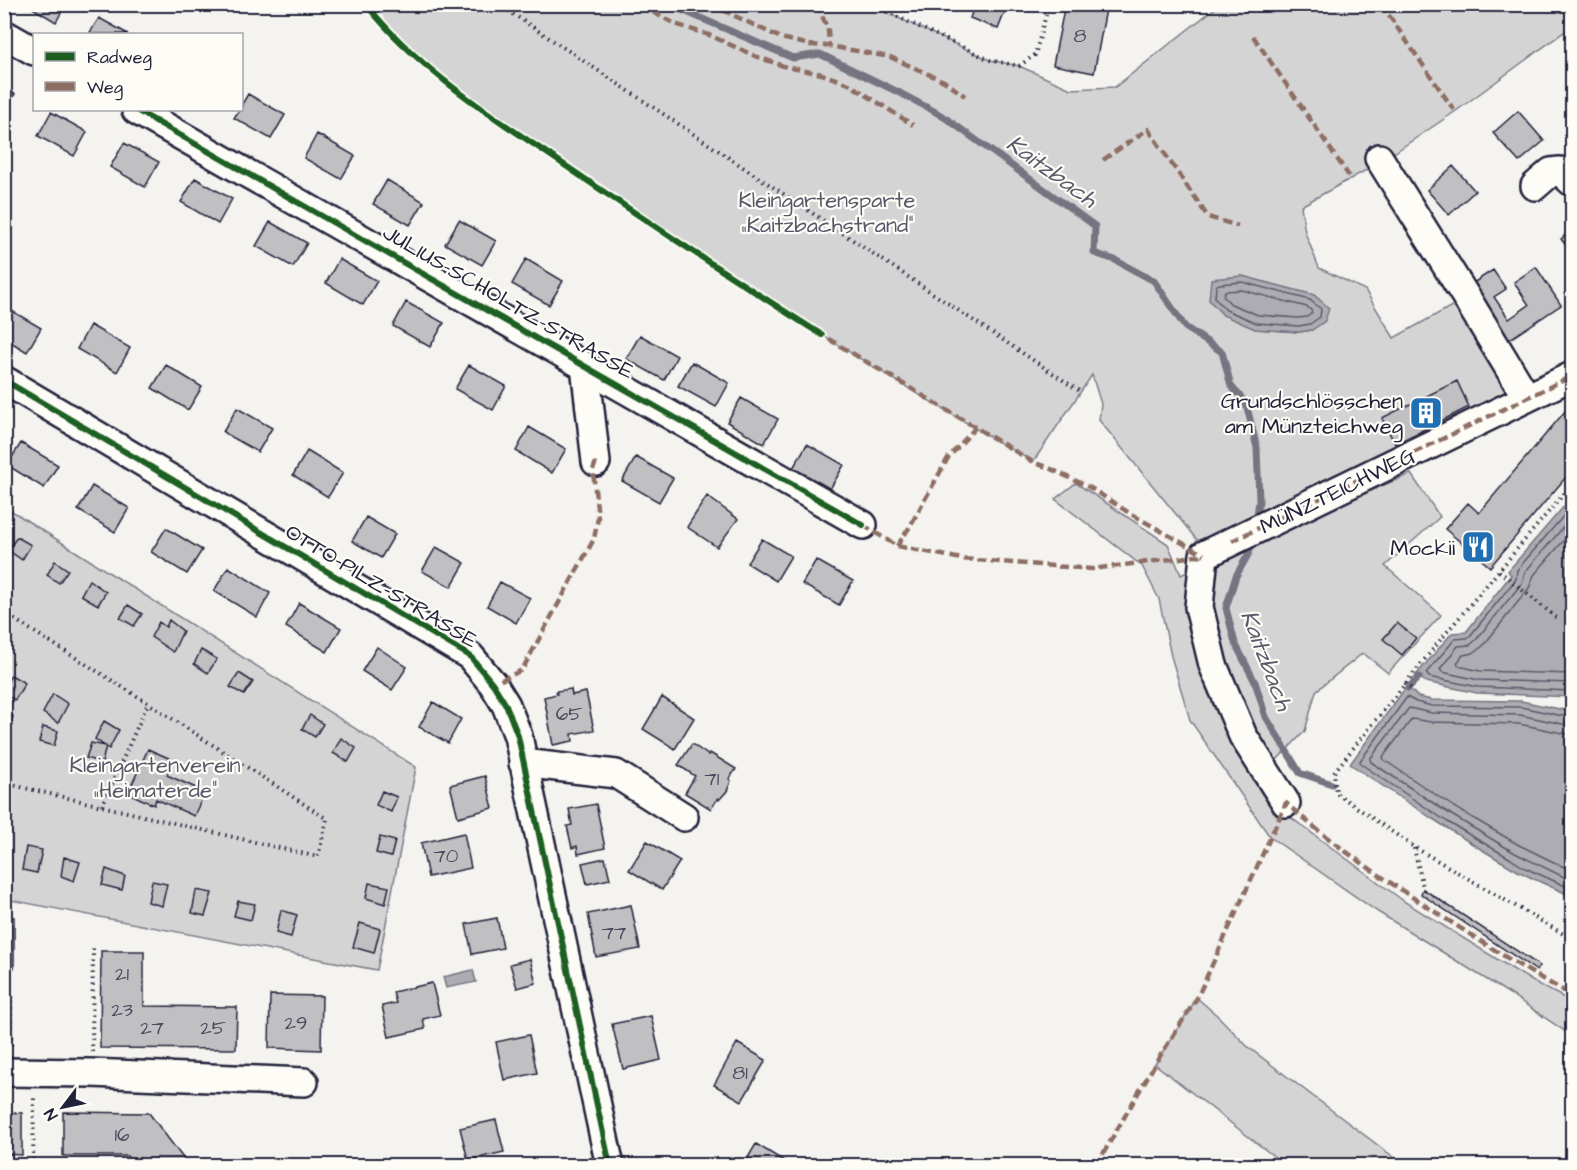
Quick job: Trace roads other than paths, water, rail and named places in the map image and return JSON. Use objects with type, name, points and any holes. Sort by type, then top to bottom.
[{"type":"street","points":[[4,34],[33,50]]},
{"type":"street","name":"JULIUS-SCHOLTZ-STRASSE","points":[[138,111],[863,525]]},
{"type":"street","points":[[1379,158],[1527,398]]},
{"type":"street","points":[[1535,186],[1551,172],[1560,171],[1572,182]]},
{"type":"street","points":[[585,366],[596,462]]},
{"type":"street","name":"MÜNZTEICHWEG","points":[[1286,803],[1243,735],[1213,665],[1199,607],[1204,555],[1572,376]]},
{"type":"street","name":"OTTO-PILZ-STRASSE","points":[[4,380],[470,656],[493,684],[506,705],[518,736],[610,1166]]},
{"type":"street","points":[[523,763],[616,774],[684,817]]},
{"type":"street","points":[[17,1072],[304,1082]]},
{"type":"water","points":[[1242,276],[1314,295],[1329,308],[1325,321],[1312,330],[1299,332],[1255,329],[1223,315],[1209,300],[1211,279]]},
{"type":"water","points":[[1572,497],[1572,697],[1477,693],[1426,682],[1416,675],[1452,633],[1466,632],[1511,575],[1508,571]]},
{"type":"water","points":[[1407,686],[1418,697],[1432,700],[1521,701],[1569,711],[1572,715],[1572,896],[1496,858],[1350,764]]},
{"type":"water","points":[[473,970],[476,982],[446,988],[443,977]]},
{"type":"waterway","name":"Kaitzbach","points":[[668,4],[793,58],[820,54],[900,93],[947,119],[1095,226],[1094,253],[1115,260],[1154,281],[1185,327],[1222,352],[1231,386],[1246,403],[1257,448],[1259,501],[1256,522]]},
{"type":"waterway","name":"Kaitzbach","points":[[1253,539],[1249,553],[1236,576],[1226,608],[1235,643],[1255,682],[1266,717],[1300,773],[1332,784]]},
{"type":"waterway","points":[[1408,688],[1419,677]]},
{"type":"place","name":"Grundschlösschen am Münzteichweg","points":[[1426,413]]},
{"type":"place","name":"Mockii","points":[[1478,547]]},
{"type":"park label","name":"Kleingartensparte „Kaitzbachstrand“","points":[[827,212]]},
{"type":"park label","name":"Kleingartenverein „Heimaterde“","points":[[155,776]]}]
